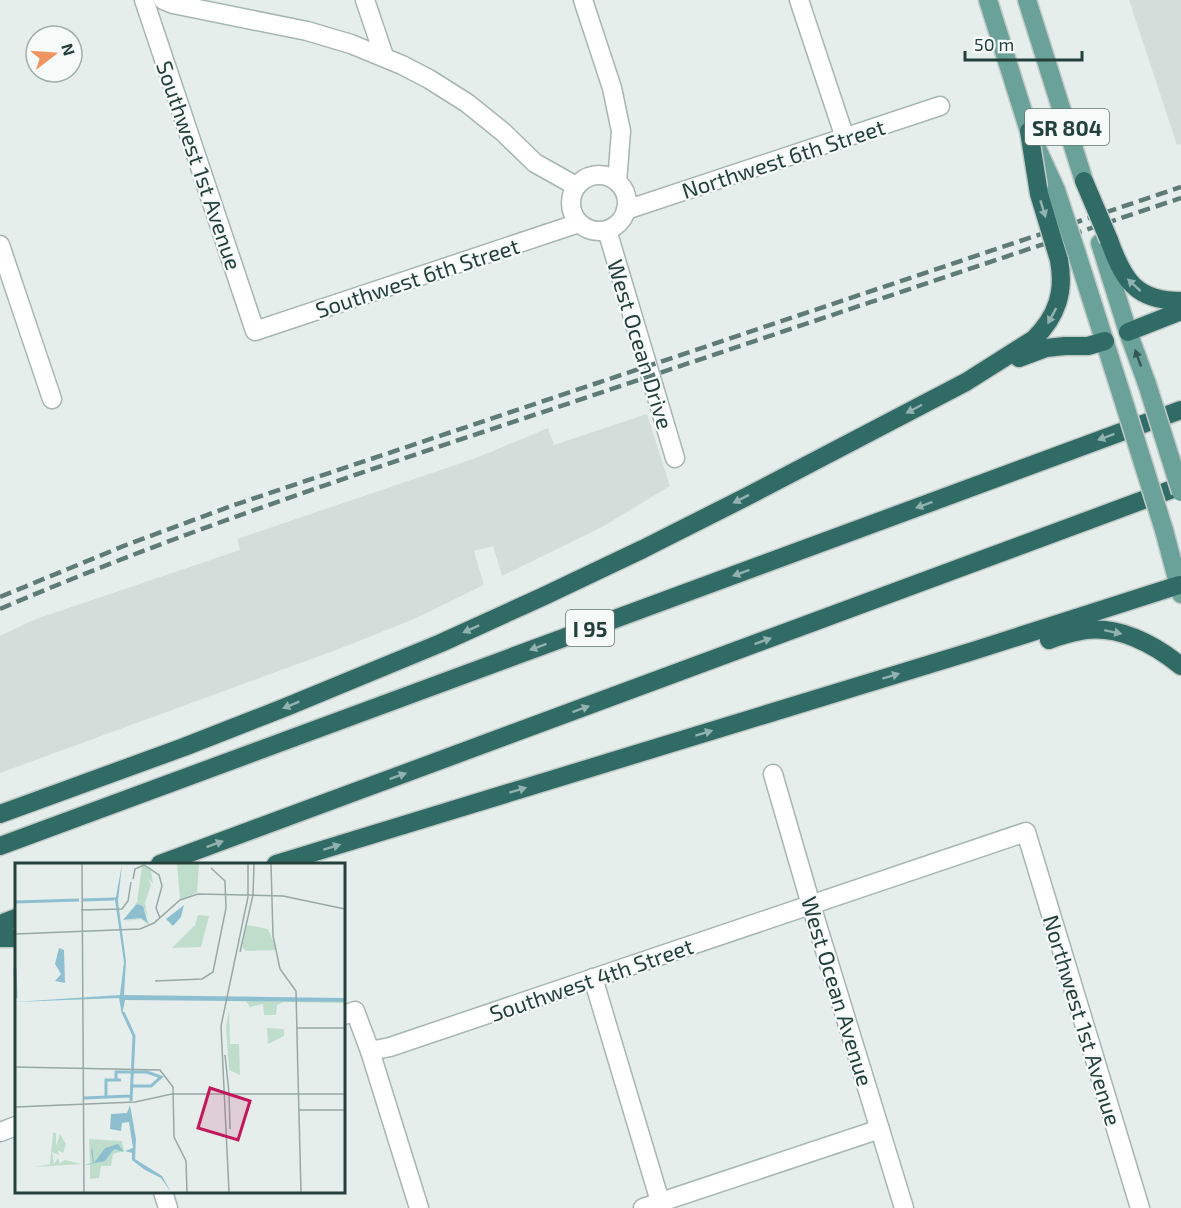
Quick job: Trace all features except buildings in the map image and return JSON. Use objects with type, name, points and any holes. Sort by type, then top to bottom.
[{"type":"highway","points":[[0,814],[237,727],[441,643],[542,597],[744,498],[966,382],[1023,347],[1042,331],[1055,311],[1062,281],[1059,260],[1039,194],[1029,130]]},
{"type":"highway","points":[[1084,181],[1105,241],[1124,274],[1137,289],[1154,298],[1181,301]]},
{"type":"highway","points":[[1128,332],[1181,311]]},
{"type":"highway","points":[[966,382],[1046,348],[1088,346],[1105,341]]},
{"type":"highway","name":"I 95","points":[[0,846],[1181,410]]},
{"type":"highway","points":[[163,863],[1181,486]]},
{"type":"highway","points":[[279,863],[1180,588]]},
{"type":"highway","points":[[973,651],[1046,641],[1081,631],[1105,630],[1147,643],[1181,666]]},
{"type":"highway","points":[[0,924],[15,918]]},
{"type":"main road","name":"SR 804","points":[[988,0],[1029,130],[1056,190],[1076,251],[1164,530],[1180,588]]},
{"type":"main road","name":"SR 804","points":[[1027,0],[1084,181]]},
{"type":"main road","points":[[1105,241],[1128,332],[1181,492]]},
{"type":"main road","points":[[1105,341],[1128,332]]},
{"type":"street","name":"Southwest 1st Avenue","points":[[144,0],[255,331]]},
{"type":"street","points":[[163,0],[173,4],[307,31],[384,56],[429,79],[467,103],[503,132],[535,163],[576,186]]},
{"type":"street","points":[[365,0],[384,56]]},
{"type":"street","points":[[583,0],[612,88],[621,131],[617,182]]},
{"type":"street","points":[[799,0],[844,138]]},
{"type":"street","name":"Northwest 6th Street","points":[[626,210],[940,106]]},
{"type":"street","points":[[600,175],[617,182],[626,194],[626,210],[622,219],[616,226],[607,230],[592,231],[585,228],[574,217],[571,209],[572,193],[576,186],[591,176],[600,175]]},
{"type":"street","name":"Southwest 6th Street","points":[[255,331],[579,223]]},
{"type":"street","name":"West Ocean Drive","points":[[607,230],[675,458]]},
{"type":"street","points":[[0,245],[52,399]]},
{"type":"street","name":"West Ocean Avenue","points":[[773,774],[904,1208]]},
{"type":"street","name":"Southwest 4th Street","points":[[370,1051],[390,1047],[1026,832]]},
{"type":"street","name":"Northwest 1st Avenue","points":[[1026,832],[1140,1208]]},
{"type":"street","points":[[593,978],[661,1205]]},
{"type":"street","points":[[349,1013],[370,1051],[419,1208]]},
{"type":"street","points":[[0,1132],[15,1126]]},
{"type":"street","points":[[643,1208],[661,1205],[880,1129]]},
{"type":"street","points":[[164,1193],[168,1208]]},
{"type":"shaded area","points":[[1129,0],[1181,0],[1181,144],[1177,145]]},
{"type":"shaded area","points":[[647,414],[670,486],[602,527],[502,576],[493,546],[474,551],[484,585],[414,619],[344,647],[0,773],[0,636],[36,619],[240,550],[237,539],[476,458],[548,428],[554,445]]},
{"type":"railway","points":[[0,597],[126,545],[234,505],[1181,187]]},
{"type":"railway","points":[[0,609],[137,553],[276,502],[1181,198]]}]
